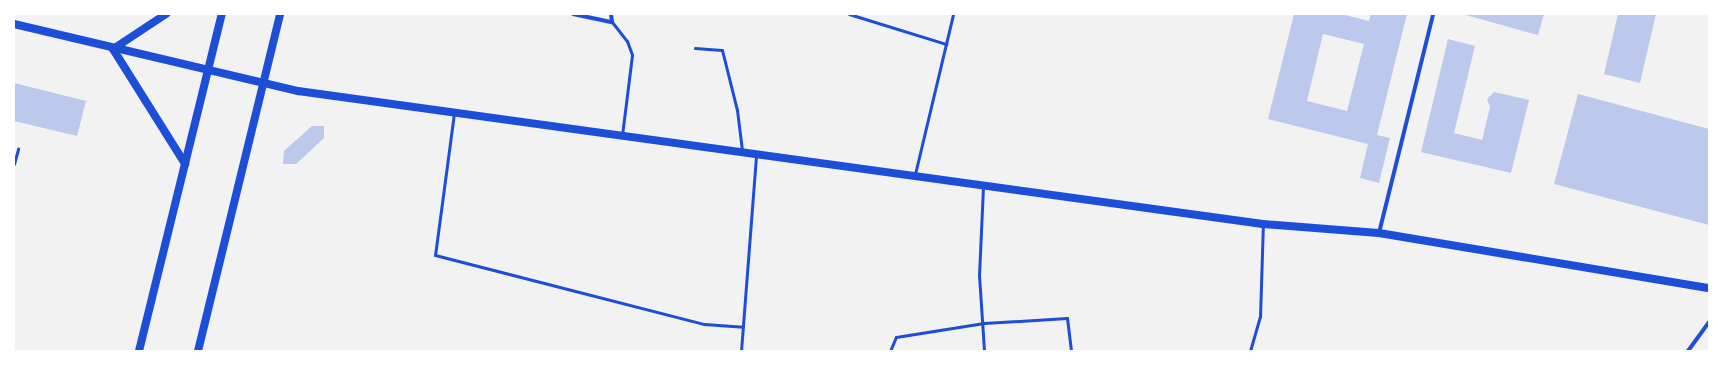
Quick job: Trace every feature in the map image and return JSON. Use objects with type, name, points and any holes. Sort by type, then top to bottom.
[{"type":"main road","points":[[113,49],[166,14]]},
{"type":"main road","points":[[139,351],[222,14]]},
{"type":"main road","points":[[198,351],[280,14]]},
{"type":"main road","points":[[14,24],[262,84],[454,113],[983,183],[1263,224],[1379,233],[1709,288]]},
{"type":"main road","points":[[113,49],[185,164]]},
{"type":"street","points":[[573,14],[612,22],[611,14]]},
{"type":"street","points":[[1379,233],[1433,14]]},
{"type":"street","points":[[1688,351],[1709,322]]},
{"type":"lane","points":[[849,14],[946,44]]},
{"type":"lane","points":[[914,174],[953,14]]},
{"type":"lane","points":[[612,22],[627,41],[632,55],[622,136]]},
{"type":"lane","points":[[695,48],[722,50],[737,110],[742,150]]},
{"type":"lane","points":[[454,113],[435,255],[704,324],[743,326]]},
{"type":"lane","points":[[14,164],[18,149]]},
{"type":"lane","points":[[741,351],[756,152]]},
{"type":"lane","points":[[983,183],[979,275],[984,323],[984,351]]},
{"type":"lane","points":[[1250,351],[1260,318],[1263,224]]},
{"type":"lane","points":[[890,351],[896,337],[984,323],[1067,318],[1071,351]]},
{"type":"building","points":[[1294,14],[1341,14],[1369,21],[1371,14],[1407,14],[1377,135],[1390,138],[1379,183],[1360,178],[1368,144],[1268,119]],"holes":[[[1323,34],[1364,44],[1347,111],[1307,101]]]},
{"type":"building","points":[[1462,14],[1544,14],[1538,35]]},
{"type":"building","points":[[1618,14],[1656,14],[1640,83],[1604,74]]},
{"type":"building","points":[[1448,39],[1475,46],[1454,133],[1482,140],[1490,107],[1487,99],[1494,92],[1529,100],[1511,173],[1421,152]]},
{"type":"building","points":[[14,83],[86,101],[77,136],[14,121]]},
{"type":"building","points":[[1578,94],[1709,129],[1709,225],[1554,184]]},
{"type":"building","points":[[312,126],[324,126],[324,138],[296,164],[283,164],[284,151]]}]
